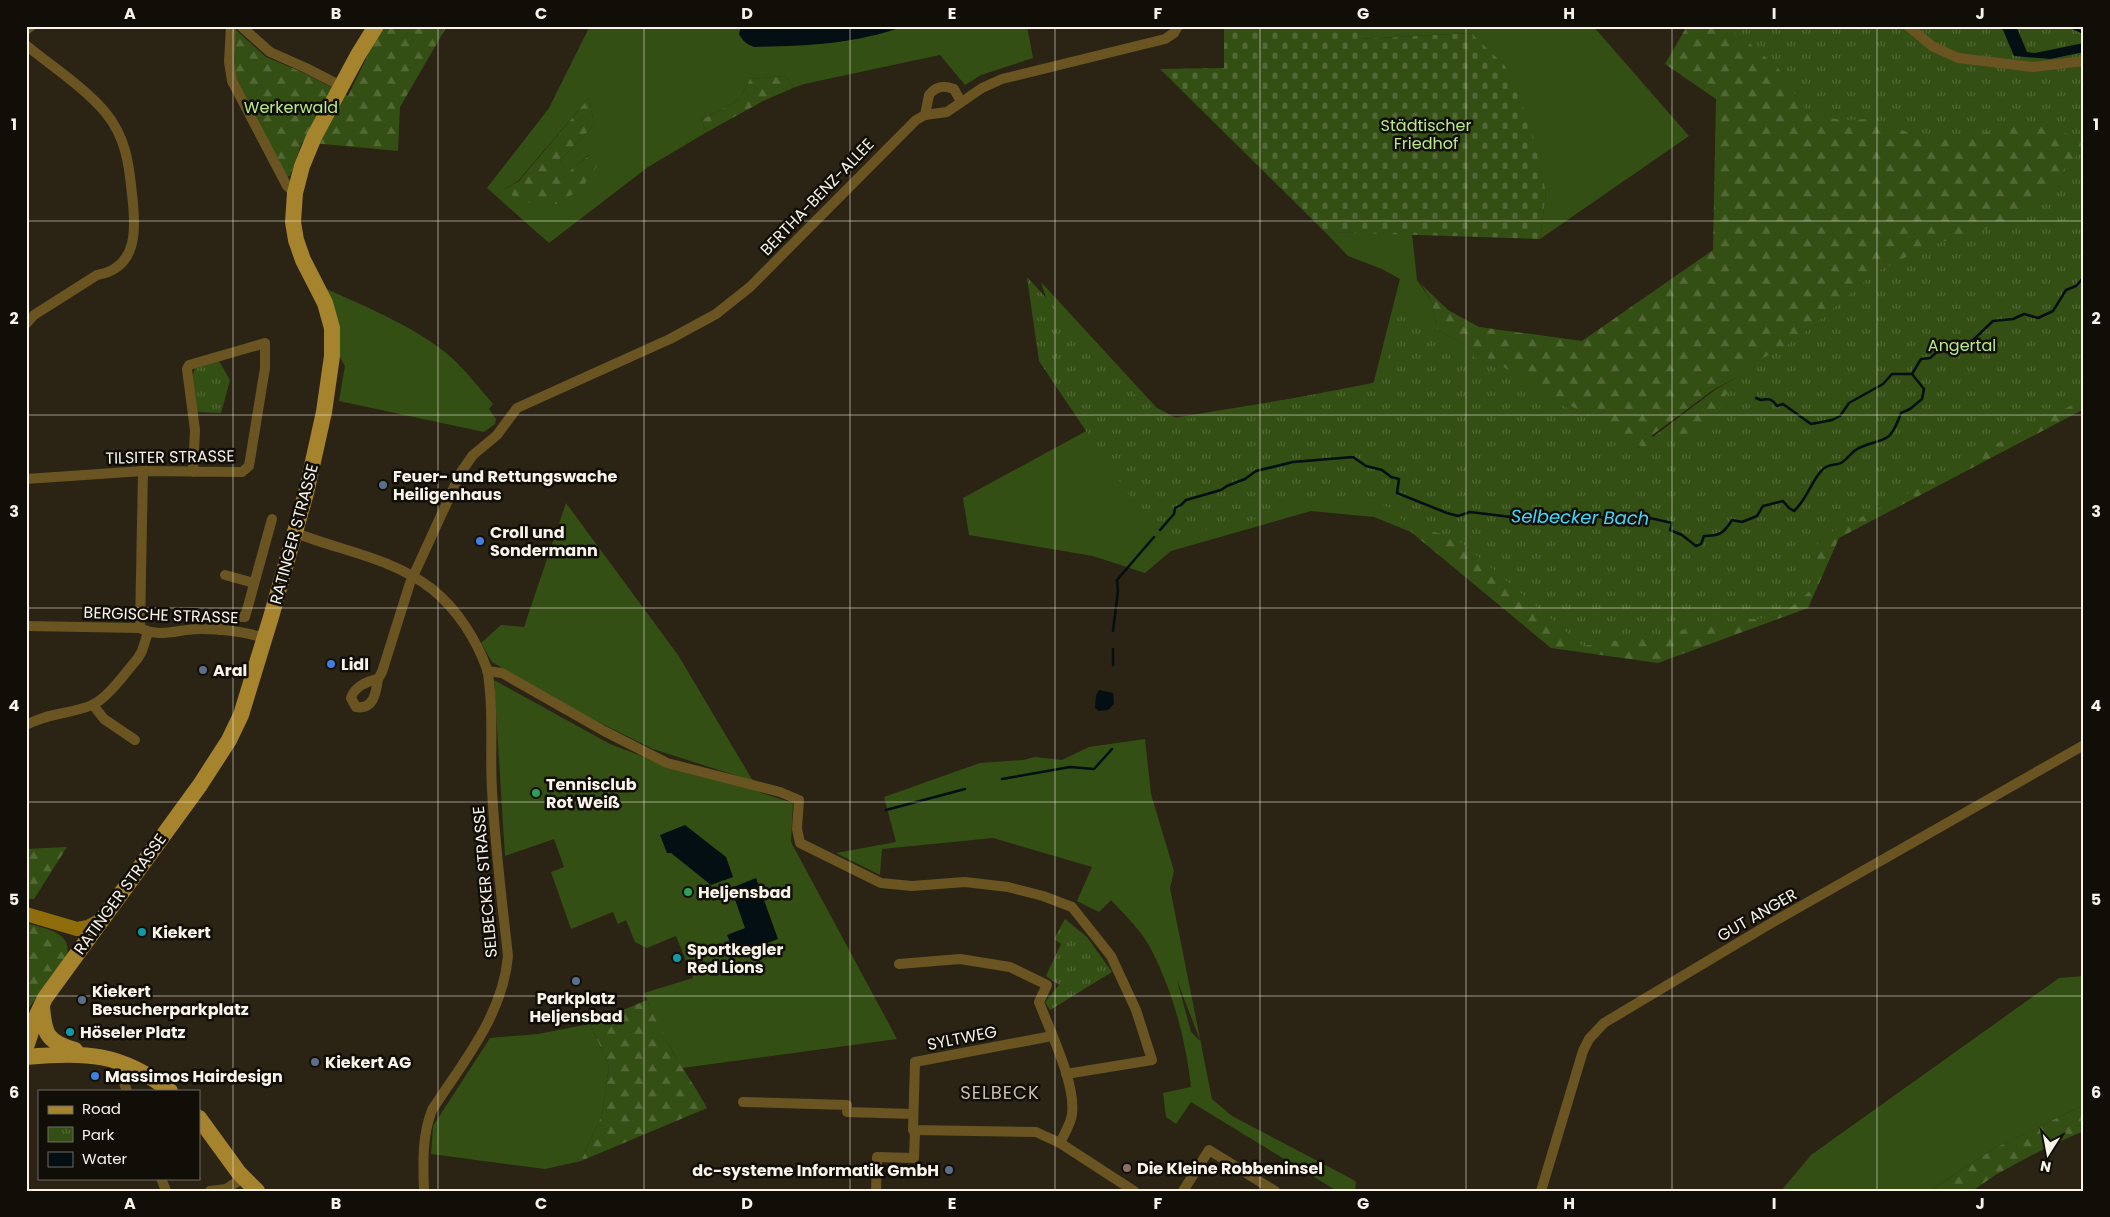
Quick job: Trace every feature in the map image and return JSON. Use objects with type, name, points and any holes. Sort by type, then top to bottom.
[{"type":"main road","name":"RATINGER STRASSE","points":[[26,1047],[42,1003],[200,785],[229,740],[240,714],[265,638],[296,532],[324,412],[333,342],[325,303],[303,260],[296,240],[293,222],[295,193],[307,152],[341,86],[376,26]]},
{"type":"main road","points":[[42,1003],[44,1025],[50,1039],[64,1047],[119,1062],[144,1073],[169,1090]]},
{"type":"main road","points":[[26,1057],[88,1054]]},
{"type":"main road","points":[[200,1119],[243,1178],[257,1191]]},
{"type":"street","points":[[26,30],[31,26]]},
{"type":"street","points":[[231,26],[229,62],[232,81],[287,186],[295,193]]},
{"type":"street","points":[[241,26],[270,52],[341,86]]},
{"type":"street","name":"BERTHA-BENZ-ALLEE","points":[[378,679],[382,672],[413,576],[461,472],[482,446],[497,434],[522,404],[677,336],[716,314],[736,299],[916,120],[925,115],[947,112],[982,88],[1002,79],[1165,39],[1174,34],[1178,26]]},
{"type":"street","points":[[1908,26],[1932,46],[1958,58],[2034,66],[2084,61]]},
{"type":"street","points":[[26,45],[96,102],[113,124],[122,140],[128,158],[136,226],[130,249],[117,266],[106,273],[97,275],[34,314],[26,324]]},
{"type":"street","points":[[925,115],[929,95],[940,87],[947,86],[954,89],[961,102]]},
{"type":"street","name":"TILSITER STRASSE","points":[[26,479],[143,471],[193,472],[242,472],[249,466],[265,368],[265,343],[189,365],[187,369],[195,430],[193,472]]},
{"type":"street","points":[[26,725],[45,716],[93,705],[101,699],[138,658],[142,651],[144,630],[143,471]]},
{"type":"street","points":[[220,630],[221,617],[245,617],[272,519]]},
{"type":"street","name":"SELBECKER STRASSE","points":[[296,532],[380,561],[413,576],[431,588],[450,605],[474,641],[487,671],[491,702],[492,789],[508,956],[507,970],[498,1003],[487,1026],[432,1110],[427,1123],[424,1191]]},
{"type":"street","points":[[225,575],[254,583]]},
{"type":"street","name":"BERGISCHE STRASSE","points":[[26,626],[184,632],[199,629],[220,630],[237,631],[265,638]]},
{"type":"street","points":[[487,671],[502,673],[604,731],[667,763],[758,786],[800,800],[797,829],[800,843],[880,883],[912,886],[965,882],[1008,887],[1043,896],[1072,907],[1111,956],[1136,1010],[1152,1060],[1066,1074]]},
{"type":"street","points":[[93,705],[104,718],[135,740]]},
{"type":"street","name":"GUT ANGER","points":[[1541,1191],[1583,1051],[1592,1035],[1604,1023],[1773,922],[2084,745]]},
{"type":"street","points":[[26,914],[77,929],[85,929],[103,918]]},
{"type":"street","points":[[62,925],[73,938],[75,956]]},
{"type":"street","points":[[899,964],[960,959],[1010,967],[1047,985],[1039,1002],[1066,1074],[1073,1101],[1072,1116],[1060,1143]]},
{"type":"street","name":"SYLTWEG","points":[[876,1191],[878,1157],[914,1158],[915,1062],[1052,1036]]},
{"type":"street","points":[[119,1062],[120,1072],[128,1090]]},
{"type":"street","points":[[743,1102],[847,1105],[846,1112],[913,1114]]},
{"type":"street","points":[[914,1130],[1036,1132],[1060,1143],[1134,1191]]},
{"type":"street","points":[[1183,1191],[1209,1150],[1275,1191]]},
{"type":"street","points":[[210,1191],[226,1189],[243,1178]]},
{"type":"green space","name":"Werkerwald","points":[[382,26],[447,26],[400,107],[398,151],[302,142],[290,176],[285,177],[234,77],[233,52],[236,30],[266,57],[304,73],[348,96]]},
{"type":"green space","points":[[590,26],[708,26],[709,29],[712,26],[1027,26],[1033,58],[981,75],[965,85],[940,55],[793,88],[785,76],[750,79],[739,100],[701,120],[707,132],[648,167],[549,243],[487,188],[549,108]],"holes":[[[589,98],[594,125],[560,160],[567,174],[590,154],[557,204],[505,189],[518,181]]]},
{"type":"green space","name":"Städtischer Friedhof","points":[[1224,26],[1360,26],[1362,39],[1471,33],[1505,66],[1530,123],[1546,193],[1540,239],[1325,232],[1160,69],[1224,68]]},
{"type":"green space","points":[[1360,26],[1593,26],[1689,136],[1540,239],[1546,193],[1471,33],[1361,39]]},
{"type":"green space","points":[[1687,26],[2084,26],[2084,409],[1839,538],[1808,608],[1658,663],[1551,648],[1411,532],[1397,475],[1606,472],[1641,446],[1437,329],[1432,302],[1421,284],[1448,310],[1479,327],[1582,341],[1713,250],[1716,99],[1665,64]],"holes":[[[1739,376],[1715,390],[1653,437],[1651,436],[1713,390]]]},
{"type":"green space","points":[[1724,26],[2084,26],[2084,145],[2063,131],[2049,126],[2017,125],[1978,134],[1946,135],[1910,133],[1872,119],[1842,120],[1818,116],[1805,109],[1778,68],[1748,42]]},
{"type":"green space","points":[[785,76],[793,88],[765,100],[707,132],[701,120],[739,100],[750,79]]},
{"type":"green space","points":[[589,98],[594,125],[560,160],[567,173],[591,154],[597,166],[581,189],[557,204],[520,202],[505,189],[519,181]]},
{"type":"green space","name":"Angertal","points":[[2084,147],[2084,399],[1979,453],[1888,504],[1821,537],[1814,556],[1811,590],[1790,608],[1768,618],[1748,619],[1583,646],[1455,537],[1426,530],[1403,520],[1391,508],[1375,503],[1328,500],[1284,504],[1250,522],[1158,538],[1039,361],[1027,277],[1138,398],[1180,420],[1379,380],[1386,365],[1392,341],[1398,296],[1447,343],[1504,372],[1639,449],[1662,438],[1689,435],[1711,427],[1722,402],[1735,380],[1747,366],[1779,350],[1802,335],[1875,273],[1926,247],[2001,224],[2026,212]]},
{"type":"green space","points":[[1325,232],[1412,234],[1417,280],[1432,302],[1437,329],[1642,445],[1606,472],[1233,472],[1406,509],[1411,532],[1374,517],[1311,511],[1171,551],[1145,573],[1093,556],[969,535],[963,498],[1088,430],[1041,282],[1167,419],[1373,385],[1400,279],[1382,269],[1348,256]]},
{"type":"green space","points":[[327,289],[408,328],[452,358],[493,404],[489,409],[496,419],[495,424],[484,432],[339,401],[345,366],[340,357],[339,328]]},
{"type":"green space","points":[[219,361],[230,380],[221,413],[197,412],[193,375],[195,368]]},
{"type":"green space","points":[[566,503],[678,655],[753,781],[653,749],[572,709],[492,662],[481,643],[501,625],[524,627]]},
{"type":"green space","name":"Heljensbad","points":[[494,680],[610,744],[673,768],[755,788],[761,793],[793,803],[791,842],[897,1039],[682,1068],[660,1029],[644,993],[693,978],[676,936],[647,948],[635,942],[626,920],[618,924],[613,912],[571,929],[551,872],[564,867],[554,839],[505,856]]},
{"type":"green space","points":[[1145,739],[1151,794],[1174,871],[1170,888],[1212,1099],[1232,1116],[1352,1179],[1356,1182],[1355,1191],[1337,1191],[1191,1102],[1176,1124],[1166,1117],[1163,1093],[1191,1087],[1178,1017],[1160,967],[1148,944],[1133,924],[1111,900],[1099,912],[1077,901],[1092,867],[993,838],[882,849],[880,875],[836,853],[896,842],[884,797],[980,763],[1023,760],[1035,757],[1062,760],[1089,747]],"holes":[[[1177,980],[1200,1040],[1191,1032]]]},
{"type":"green space","points":[[67,847],[34,899],[26,899],[26,849]]},
{"type":"green space","points":[[1065,919],[1087,937],[1112,972],[1050,1010],[1045,1002],[1059,985],[1046,976],[1061,944],[1054,939]]},
{"type":"green space","points":[[26,923],[55,932],[66,941],[68,947],[67,955],[26,1012]]},
{"type":"green space","points":[[2084,976],[2084,1105],[1995,1148],[1930,1191],[1781,1191],[1811,1155],[2059,978]]},
{"type":"green space","points":[[647,1000],[672,1051],[707,1108],[581,1161],[602,1115],[609,1066],[590,1024]]},
{"type":"green space","points":[[590,1024],[609,1066],[602,1115],[581,1161],[545,1169],[431,1154],[433,1126],[490,1038],[538,1034]]},
{"type":"green space","points":[[2084,1105],[2084,1131],[2049,1146],[1997,1174],[1972,1191],[1930,1191],[1995,1148]]},
{"type":"water","points":[[741,26],[905,26],[868,37],[830,43],[754,47],[740,36]]},
{"type":"water","points":[[1996,26],[2016,26],[2027,52],[2035,53],[2084,43],[2084,52],[2050,59],[2014,56],[2003,30]]},
{"type":"water","points":[[1099,690],[1113,693],[1114,704],[1108,710],[1099,711],[1095,708],[1096,695]]},
{"type":"water","points":[[685,825],[726,857],[733,877],[711,885],[671,853],[667,853],[660,835]]},
{"type":"water","points":[[756,878],[778,939],[735,955],[727,935],[745,928],[731,888]]},
{"type":"waterway","points":[[2069,26],[2084,33]]},
{"type":"waterway","name":"Selbecker Bach","points":[[1160,530],[1174,514],[1175,508],[1186,500],[1221,490],[1245,479],[1256,471],[1293,462],[1353,457],[1366,466],[1382,470],[1391,477],[1399,479],[1397,493],[1458,516],[1470,512],[1511,517],[1555,516],[1582,519],[1595,516],[1616,520],[1641,516],[1672,523],[1670,530],[1682,535],[1696,546],[1701,544],[1704,536],[1721,533],[1732,520],[1742,522],[1757,516],[1763,506],[1783,501],[1794,511],[1822,470],[1828,466],[1841,463],[1859,448],[1886,438],[1893,431],[1901,413],[1910,409],[1922,399],[1924,389],[1912,374],[1921,359],[1930,358],[1948,342],[1972,341],[1993,321],[2013,319],[2024,314],[2038,318],[2053,311],[2066,290],[2076,286],[2084,277]]},
{"type":"waterway","points":[[1756,398],[1770,400],[1777,406],[1783,404],[1811,424],[1832,420],[1840,416],[1849,403],[1883,384],[1892,374],[1911,374]]},
{"type":"waterway","name":"Selbecker Bach","points":[[1113,631],[1118,591],[1117,580],[1154,537]]},
{"type":"waterway","name":"Selbecker Bach","points":[[1113,649],[1113,665]]},
{"type":"waterway","name":"Selbecker Bach","points":[[1002,779],[1070,767],[1094,769],[1112,749]]},
{"type":"waterway","name":"Selbecker Bach","points":[[886,810],[965,789]]},
{"type":"place","name":"Feuer- und Rettungswache Heiligenhaus","points":[[383,485]]},
{"type":"place","name":"Croll und Sondermann","points":[[480,541]]},
{"type":"place","name":"Lidl","points":[[331,664]]},
{"type":"place","name":"Aral","points":[[203,670]]},
{"type":"place","name":"Tennisclub Rot Weiß","points":[[536,793]]},
{"type":"place","name":"Heljensbad","points":[[688,892]]},
{"type":"place","name":"Kiekert","points":[[142,932]]},
{"type":"place","name":"Sportkegler Red Lions","points":[[677,958]]},
{"type":"place","name":"Parkplatz Heljensbad","points":[[576,981]]},
{"type":"place","name":"Kiekert Besucherparkplatz","points":[[82,1000]]},
{"type":"place","name":"Höseler Platz","points":[[70,1032]]},
{"type":"place","name":"Kiekert AG","points":[[315,1062]]},
{"type":"place","name":"Massimos Hairdesign","points":[[95,1076]]},
{"type":"place","name":"Die Kleine Robbeninsel","points":[[1127,1168]]},
{"type":"place","name":"dc-systeme Informatik GmbH","points":[[949,1170]]},
{"type":"district","name":"SELBECK","points":[[1000,1092]]}]
